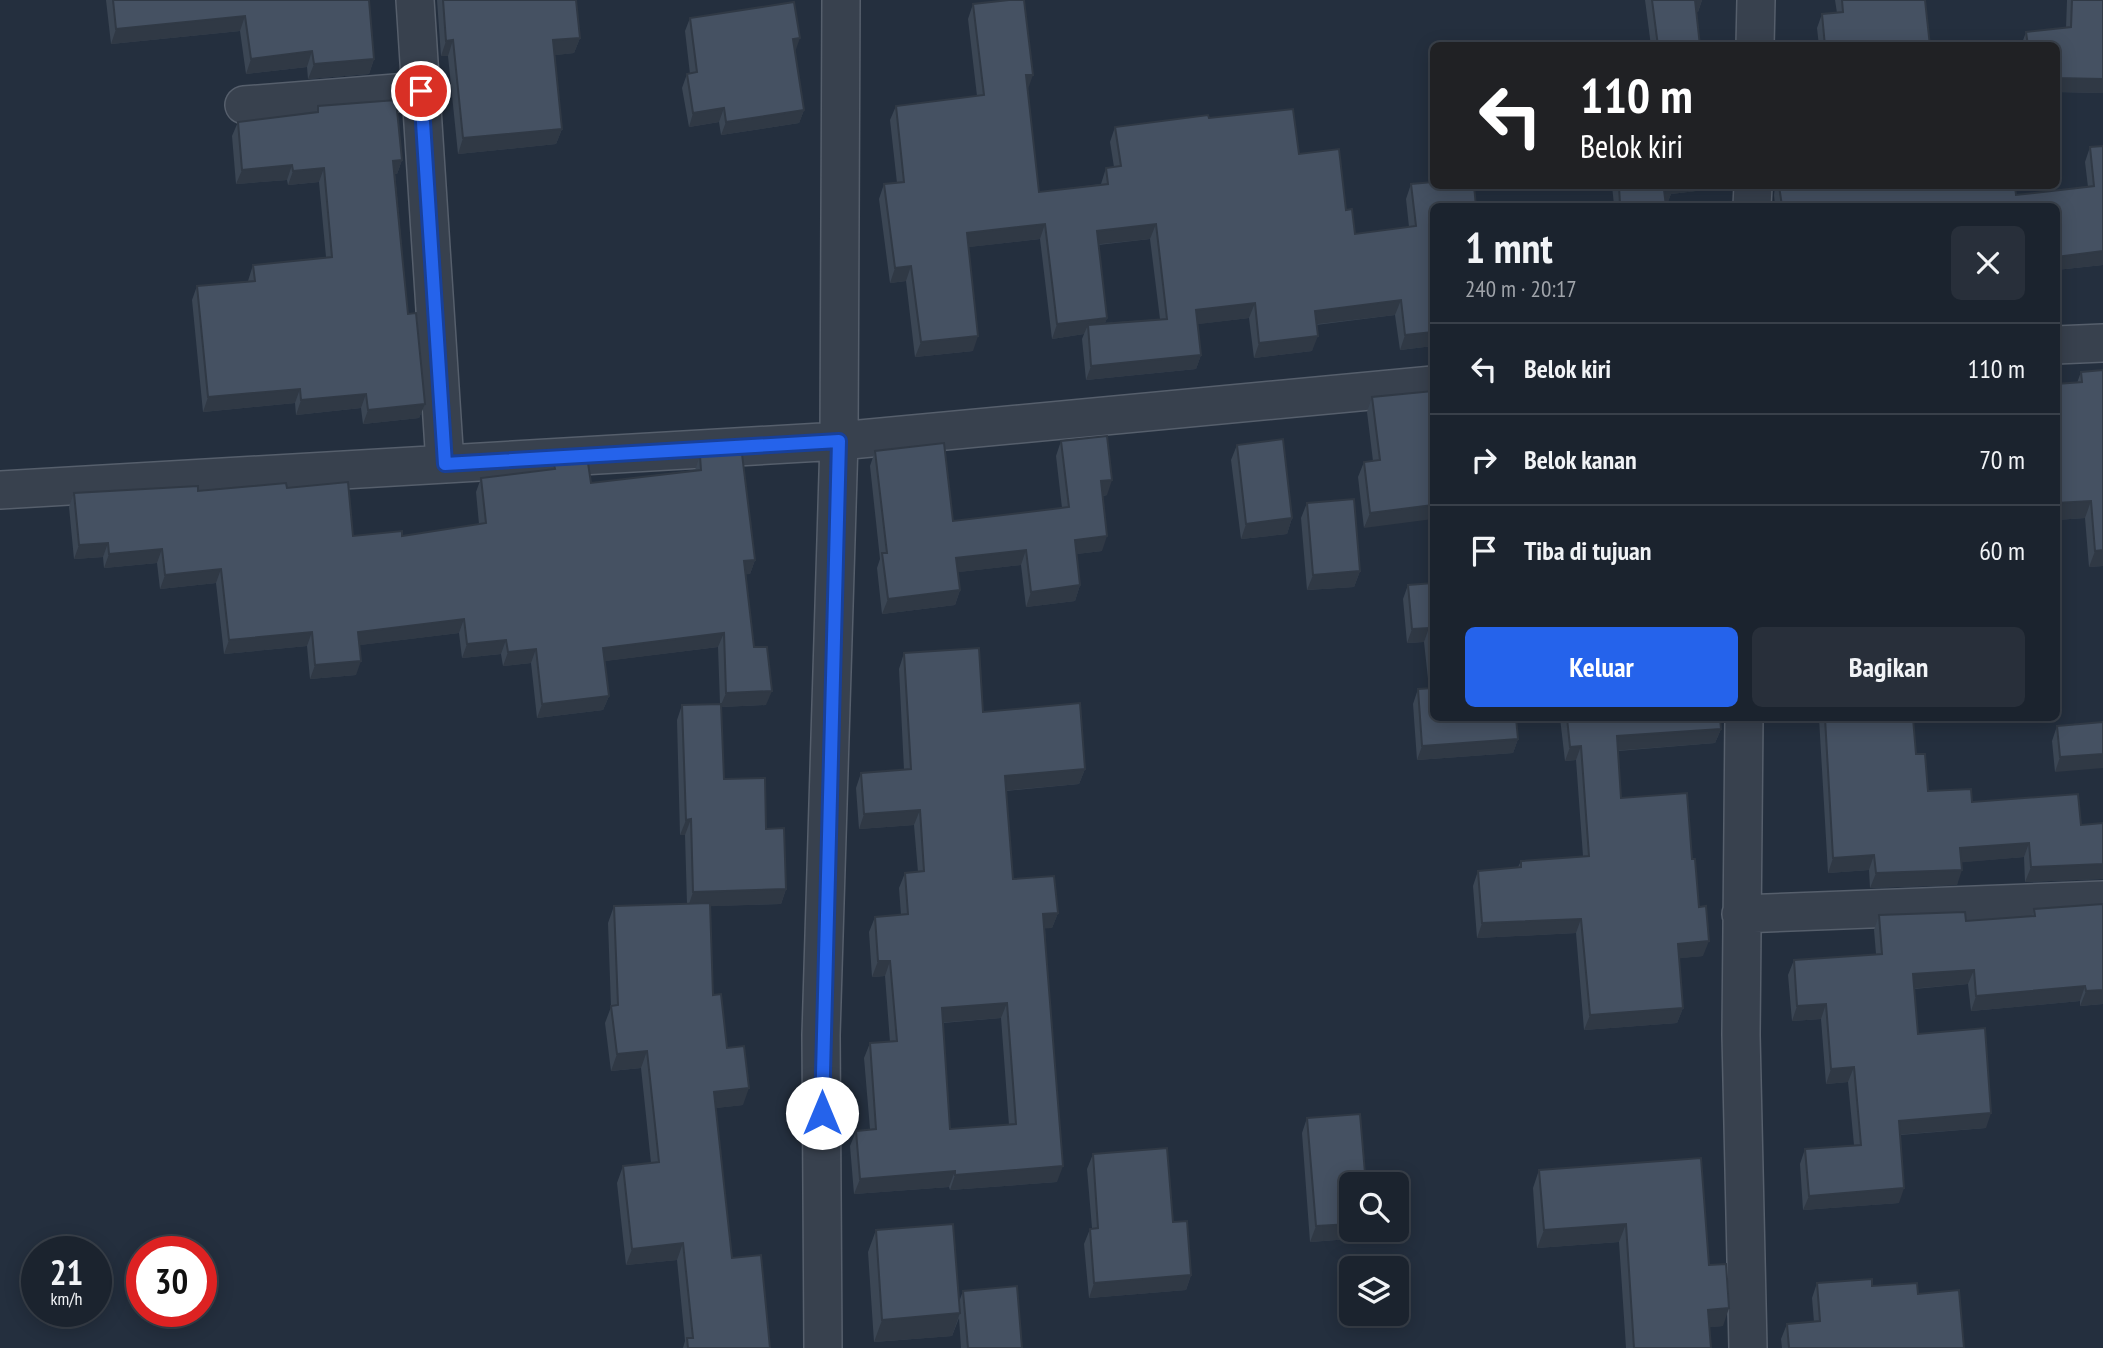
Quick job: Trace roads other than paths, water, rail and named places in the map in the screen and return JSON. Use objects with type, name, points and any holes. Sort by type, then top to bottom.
[{"type":"street","points":[[415,0],[445,464]]},
{"type":"street","points":[[823,1348],[821,1035],[839,441],[841,0]]},
{"type":"street","points":[[1755,42],[1756,0]]},
{"type":"street","points":[[244,104],[421,91]]},
{"type":"street","points":[[2060,345],[2103,343]]},
{"type":"street","points":[[0,490],[839,441],[1430,385]]},
{"type":"street","points":[[1744,721],[1741,914],[1748,1348]]},
{"type":"street","points":[[1741,914],[2103,900]]}]
